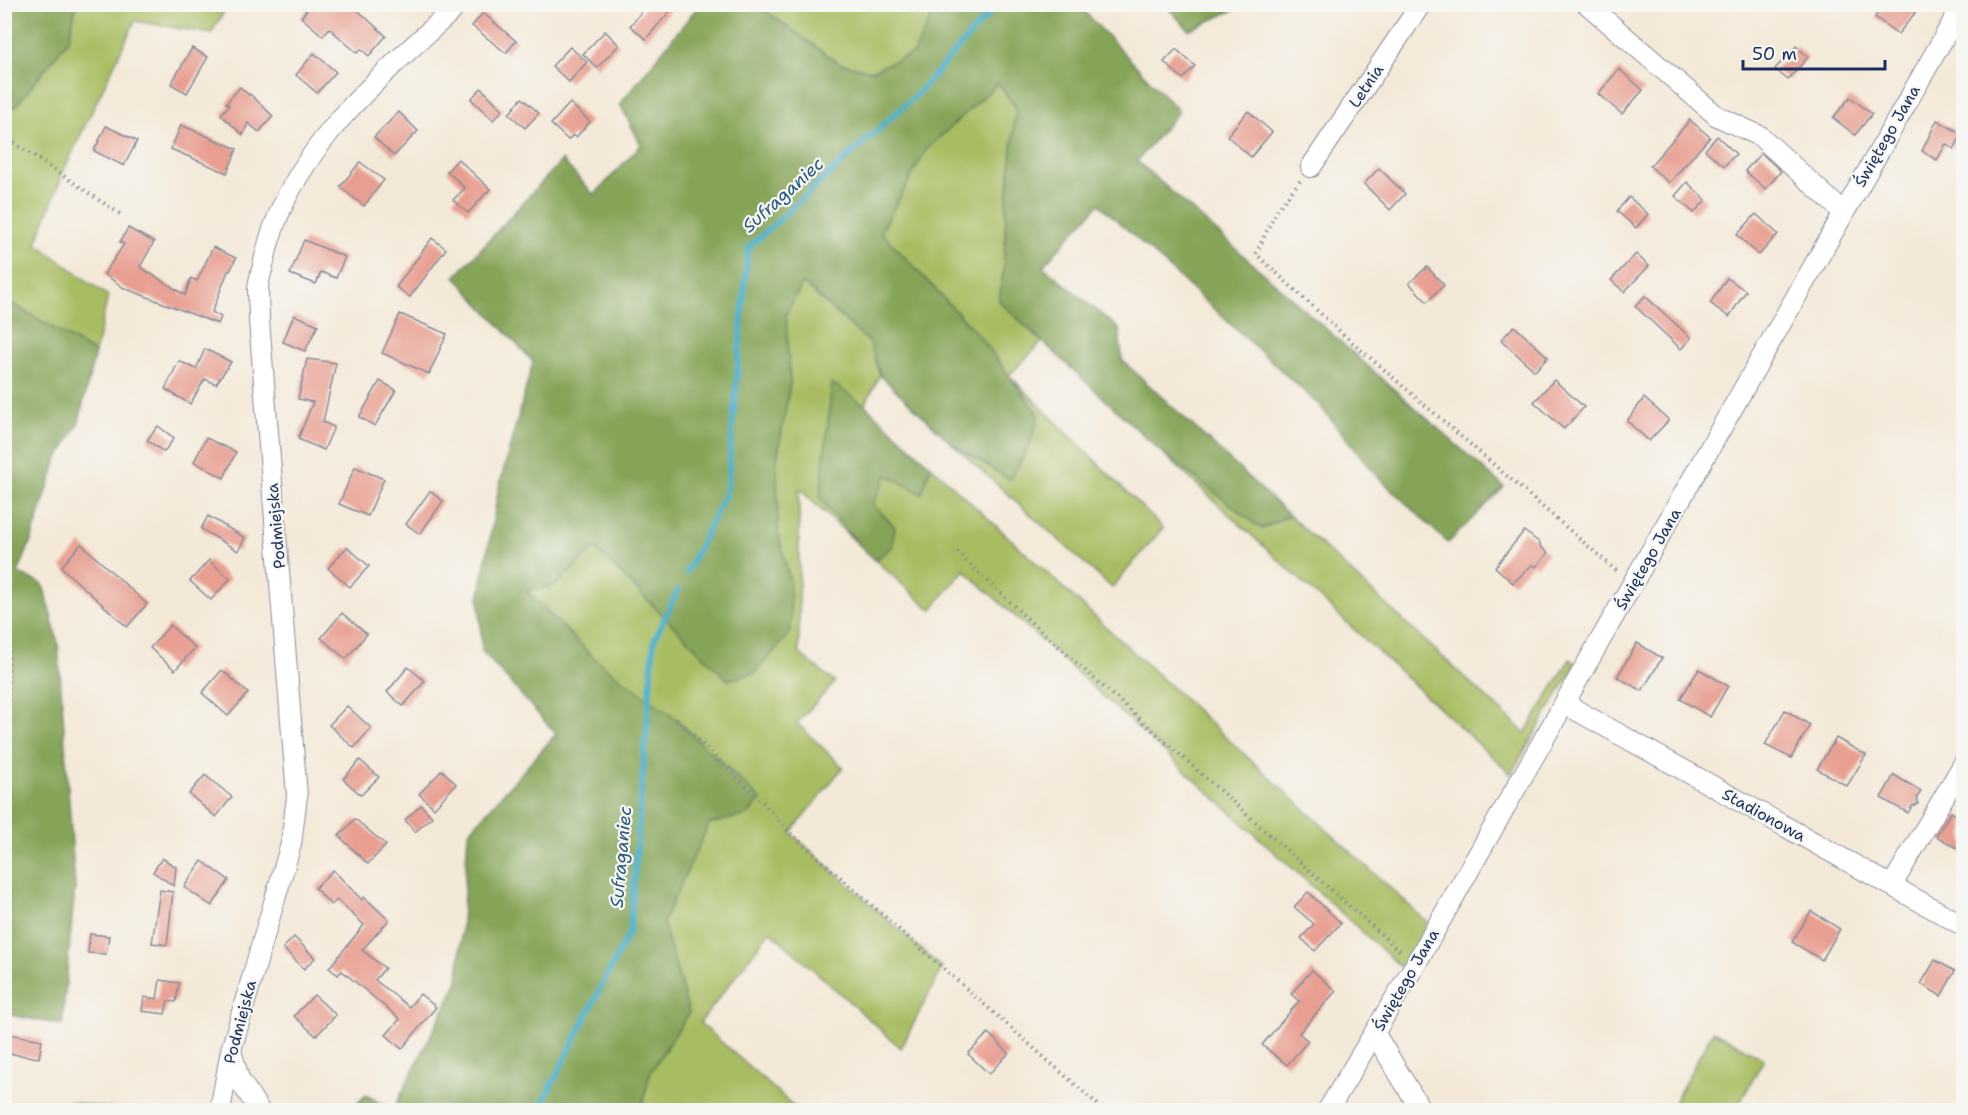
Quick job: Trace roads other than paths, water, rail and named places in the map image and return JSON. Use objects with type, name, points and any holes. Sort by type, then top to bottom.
[{"type":"street","name":"Podmiejska","points":[[220,1110],[231,1050],[291,844],[297,796],[258,287],[268,244],[284,200],[305,166],[346,111],[459,4]]},
{"type":"street","name":"Letnia","points":[[1311,167],[1421,4]]},
{"type":"street","points":[[1587,4],[1717,116],[1760,136],[1844,212]]},
{"type":"street","name":"Świętego Jana","points":[[1328,1110],[1375,1034],[1565,704],[1963,4]]},
{"type":"street","name":"Stadionowa","points":[[1565,704],[1964,926]]},
{"type":"street","points":[[1892,885],[1964,763]]},
{"type":"street","points":[[1375,1034],[1422,1110]]},
{"type":"street","points":[[231,1050],[239,1079],[259,1110]]},
{"type":"waterway","name":"Sufraganiec","points":[[687,572],[727,490],[748,248],[916,95],[998,4]]},
{"type":"waterway","name":"Sufraganiec","points":[[539,1110],[630,930],[654,640],[678,590]]}]
